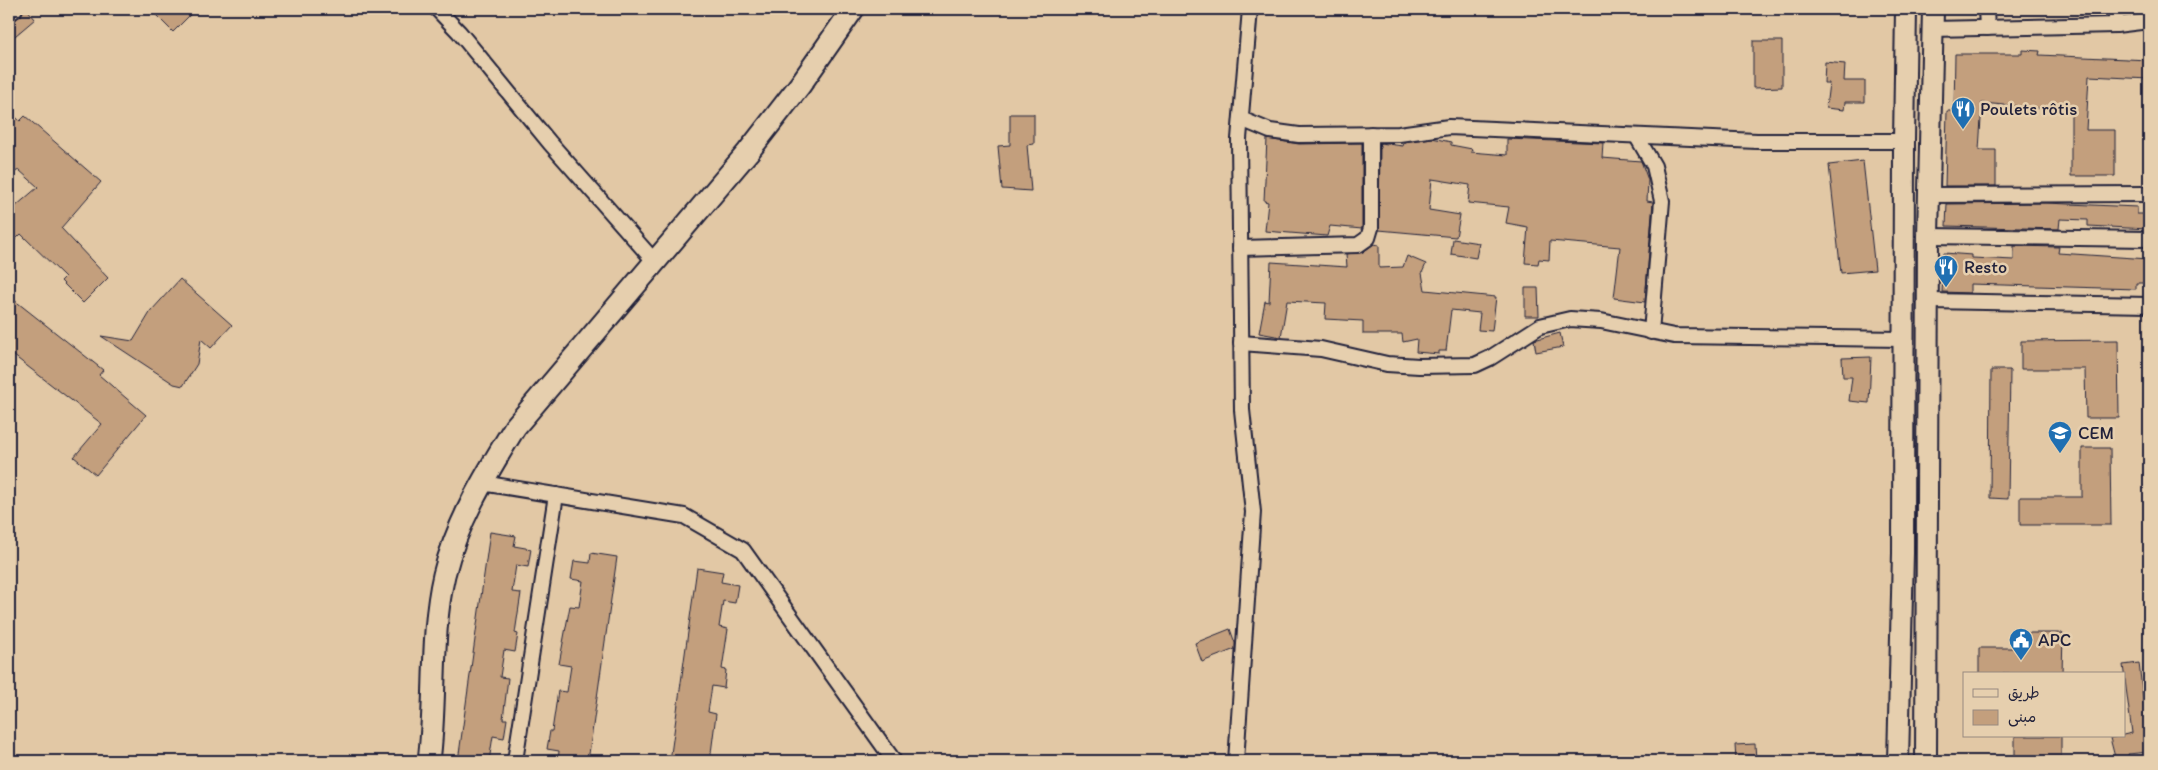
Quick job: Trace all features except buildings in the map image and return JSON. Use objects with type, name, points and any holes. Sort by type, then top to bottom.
[{"type":"main road","points":[[429,761],[433,733],[436,644],[444,575],[458,532],[482,483],[515,427],[748,152],[800,85],[853,9]]},
{"type":"main road","points":[[1898,761],[1903,553],[1906,9]]},
{"type":"main road","points":[[1926,761],[1928,236],[1933,9]]},
{"type":"street","points":[[9,14],[15,9]]},
{"type":"street","points":[[437,9],[459,32],[550,143],[655,262]]},
{"type":"street","points":[[1236,761],[1253,512],[1242,410],[1240,248],[1241,119],[1250,9]]},
{"type":"street","points":[[1986,9],[1987,28]]},
{"type":"street","points":[[2116,9],[2116,25]]},
{"type":"street","points":[[1932,29],[2116,25],[2149,21]]},
{"type":"street","points":[[1241,119],[1270,132],[1284,134],[1399,134],[1450,127],[1757,141],[1904,142]]},
{"type":"street","points":[[1240,248],[1358,245],[1363,242],[1371,228],[1371,134]]},
{"type":"street","points":[[1637,137],[1654,166],[1662,200],[1651,332]]},
{"type":"street","points":[[1930,194],[2149,194]]},
{"type":"street","points":[[1928,236],[2149,239]]},
{"type":"street","points":[[1929,301],[2149,305]]},
{"type":"street","points":[[1241,343],[1321,349],[1387,364],[1418,366],[1475,365],[1490,358],[1540,326],[1570,319],[1602,321],[1674,336],[1903,339]]},
{"type":"street","points":[[482,483],[684,516],[743,550],[894,761]]},
{"type":"street","points":[[515,761],[556,495]]},
{"type":"place","name":"Poulets rôtis","points":[[1963,130]]},
{"type":"place","name":"Resto","points":[[1946,288]]},
{"type":"place","name":"CEM","points":[[2060,454]]},
{"type":"place","name":"APC","points":[[2021,661]]}]
